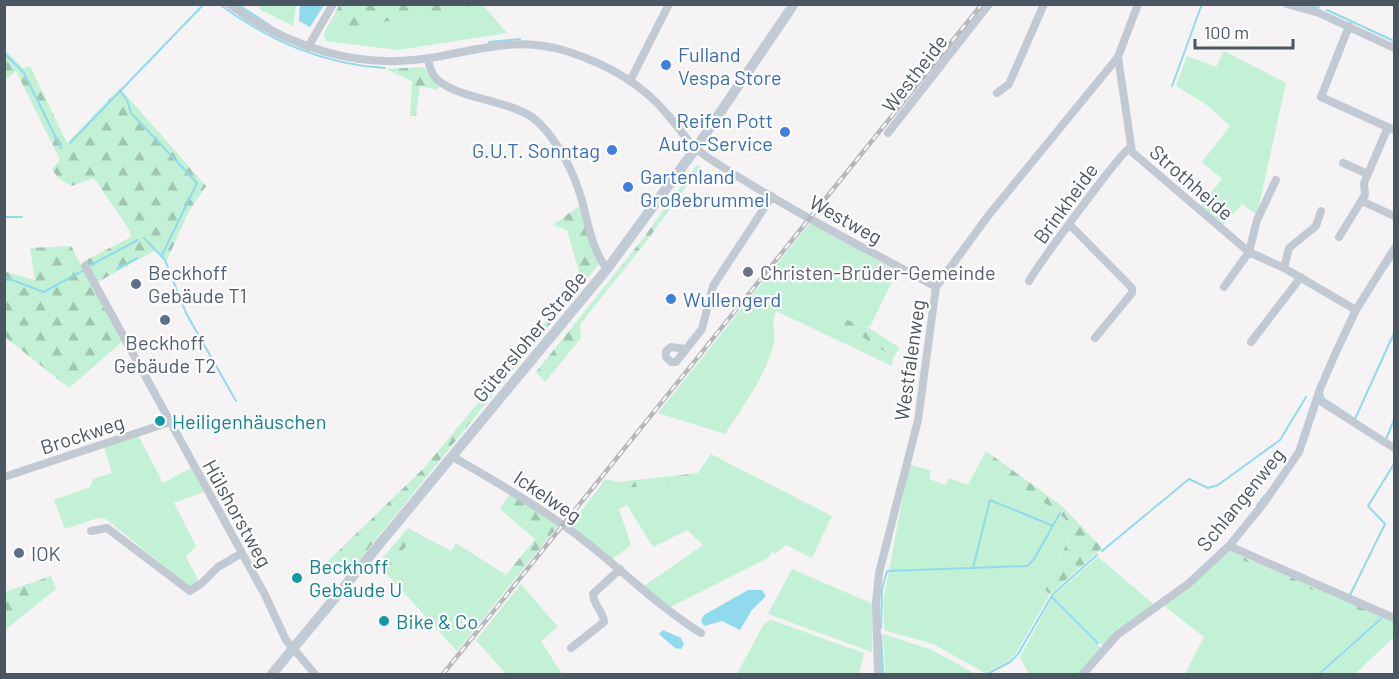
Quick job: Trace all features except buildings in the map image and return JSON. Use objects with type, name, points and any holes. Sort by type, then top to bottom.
[{"type":"main road","name":"Gütersloher Straße","points":[[272,675],[608,269],[696,148],[794,4]]},
{"type":"street","name":"Westweg","points":[[229,4],[266,29],[308,47],[363,59],[396,61],[428,59],[508,43],[546,45],[586,59],[630,81],[664,111],[684,138],[696,148],[772,196],[936,287]]},
{"type":"street","points":[[308,47],[333,4]]},
{"type":"street","points":[[630,81],[669,4]]},
{"type":"street","name":"Westheide","points":[[888,133],[989,4]]},
{"type":"street","points":[[997,93],[1009,84],[1044,4]]},
{"type":"street","name":"Westfalenweg","points":[[878,675],[876,603],[879,573],[918,420],[936,287],[988,216],[1118,57],[1138,4]]},
{"type":"street","points":[[1287,4],[1319,12],[1395,48]]},
{"type":"street","points":[[1339,237],[1362,201],[1368,174],[1391,129],[1320,97],[1348,26]]},
{"type":"street","name":"Strothheide","points":[[1118,57],[1132,152],[1249,252],[1301,277],[1356,310]]},
{"type":"street","points":[[428,59],[434,76],[447,86],[525,113],[538,122],[563,154],[580,194],[599,258],[608,269]]},
{"type":"street","name":"Brinkheide","points":[[1029,281],[1125,149],[1131,147]]},
{"type":"street","points":[[1343,163],[1368,174]]},
{"type":"street","name":"Strothheide","points":[[1224,287],[1249,252],[1257,220],[1276,180]]},
{"type":"street","points":[[685,349],[702,329],[713,286],[772,196]]},
{"type":"street","points":[[1362,201],[1395,216]]},
{"type":"street","points":[[1284,268],[1289,248],[1316,226],[1321,211]]},
{"type":"street","points":[[1070,225],[1132,288],[1132,293],[1095,338]]},
{"type":"street","name":"Schlangenweg","points":[[1083,675],[1118,635],[1188,584],[1229,546],[1264,503],[1299,452],[1317,399],[1356,310],[1395,249]]},
{"type":"street","name":"Hülshorstweg","points":[[85,266],[273,610],[282,632],[315,675]]},
{"type":"street","points":[[1251,342],[1301,277]]},
{"type":"street","points":[[1317,399],[1395,448]]},
{"type":"street","name":"Brockweg","points":[[4,477],[170,422]]},
{"type":"street","name":"Ickelweg","points":[[453,457],[563,525],[620,569],[669,613],[700,633]]},
{"type":"street","points":[[91,531],[107,528],[190,591],[218,567],[242,554]]},
{"type":"street","points":[[1229,546],[1395,618]]},
{"type":"street","points":[[571,648],[604,622],[603,614],[593,600],[593,594],[620,569]]},
{"type":"green space","points":[[340,4],[476,4],[476,5],[324,33]]},
{"type":"green space","points":[[476,4],[483,5],[507,33],[398,50],[325,41],[324,33]]},
{"type":"green space","points":[[260,5],[296,5],[293,26],[259,9]]},
{"type":"green space","points":[[4,49],[23,68],[30,66],[67,143],[120,88],[206,186],[189,211],[167,260],[156,250],[96,283],[84,261],[131,237],[130,231],[94,178],[72,186],[58,178],[52,169],[60,160],[16,71],[5,80]]},
{"type":"green space","points":[[1224,51],[1286,83],[1257,215],[1242,204],[1222,226],[1200,206],[1222,179],[1202,162],[1230,126],[1207,105],[1176,86],[1187,56],[1216,67]]},
{"type":"green space","points":[[424,67],[440,86],[437,90],[420,86],[416,116],[410,116],[412,81],[386,69]]},
{"type":"green space","points":[[696,166],[701,166],[643,246],[580,324],[581,338],[545,382],[536,372],[641,241]]},
{"type":"green space","points":[[579,206],[599,264],[347,575],[328,561],[424,468],[581,279],[567,230],[553,225]]},
{"type":"green space","points":[[810,223],[897,271],[870,327],[831,316],[893,357],[892,366],[776,311],[774,342],[769,359],[752,392],[725,434],[658,413]]},
{"type":"green space","points":[[71,246],[122,342],[69,388],[5,337],[4,271],[35,280],[30,248]]},
{"type":"green space","points":[[829,315],[864,325],[900,348],[893,357]]},
{"type":"green space","points":[[138,435],[163,483],[191,468],[204,492],[174,503],[196,546],[186,557],[199,581],[190,587],[106,519],[98,518],[65,529],[54,500],[90,487],[93,479],[112,473],[104,446]]},
{"type":"green space","points":[[986,451],[1062,506],[1102,548],[1050,594],[1045,590],[1074,528],[1058,512],[981,460]]},
{"type":"green space","points":[[711,454],[832,516],[812,558],[786,545],[776,553],[772,552],[768,558],[667,609],[644,586],[703,545],[687,530],[653,547],[627,505],[619,509],[631,545],[611,560],[569,527],[602,484],[618,489],[693,480]]},
{"type":"green space","points":[[981,460],[1058,512],[1074,528],[1045,590],[1050,594],[1016,653],[1008,661],[985,673],[933,644],[884,630],[883,603],[909,464],[931,471],[929,479],[946,485],[949,478],[968,485]]},
{"type":"green space","points":[[699,473],[693,480],[618,489],[602,484],[605,479],[618,482]]},
{"type":"green space","points":[[510,494],[559,525],[514,580],[506,575],[535,539],[500,509]]},
{"type":"green space","points":[[408,528],[417,533],[385,572],[377,565]]},
{"type":"green space","points":[[417,533],[451,551],[456,543],[514,580],[457,651],[385,572]]},
{"type":"green space","points":[[1229,551],[1382,616],[1380,619],[1226,553]]},
{"type":"green space","points":[[1226,553],[1380,619],[1317,674],[1185,674],[1204,637],[1164,606]]},
{"type":"green space","points":[[1098,557],[1155,605],[1115,633],[1103,646],[1053,596]]},
{"type":"green space","points":[[792,569],[873,604],[872,652],[768,614]]},
{"type":"green space","points":[[51,576],[56,589],[5,630],[5,592]]},
{"type":"green space","points":[[521,584],[558,627],[541,641],[562,674],[506,674],[476,640]]},
{"type":"green space","points":[[1052,598],[1101,648],[1080,674],[1029,674],[1020,657]]},
{"type":"green space","points":[[1384,618],[1394,621],[1394,637],[1355,674],[1321,674]]},
{"type":"green space","points":[[771,620],[864,653],[859,674],[737,674],[764,624]]},
{"type":"green space","points":[[883,634],[932,650],[976,674],[885,674]]},
{"type":"water","points":[[300,5],[324,5],[310,27],[299,21]]},
{"type":"water","points":[[748,590],[762,590],[766,596],[752,610],[740,630],[722,621],[704,626],[701,621],[704,615]]},
{"type":"water","points":[[663,630],[681,638],[684,644],[681,649],[675,648],[659,634]]},
{"type":"waterway","points":[[70,143],[204,4]]},
{"type":"waterway","points":[[219,4],[277,39],[318,56],[362,66],[385,68]]},
{"type":"waterway","points":[[237,4],[271,26]]},
{"type":"waterway","points":[[1172,86],[1202,4]]},
{"type":"waterway","points":[[1304,4],[1317,8],[1321,4]]},
{"type":"waterway","points":[[1327,10],[1394,41]]},
{"type":"waterway","points":[[489,42],[520,39]]},
{"type":"waterway","points":[[4,53],[24,73],[61,148]]},
{"type":"waterway","points":[[120,91],[127,100],[131,113],[197,183],[162,255]]},
{"type":"waterway","points":[[4,217],[22,217]]},
{"type":"waterway","points":[[144,238],[165,260],[186,313],[236,401]]},
{"type":"waterway","points":[[89,266],[138,240]]},
{"type":"waterway","points":[[1386,268],[1394,256]]},
{"type":"waterway","points":[[117,269],[137,258]]},
{"type":"waterway","points":[[4,277],[44,292],[82,271]]},
{"type":"waterway","points":[[1322,393],[1323,398],[1355,419],[1394,333]]},
{"type":"waterway","points":[[1102,551],[1189,479],[1208,488],[1218,485],[1280,440],[1306,397]]},
{"type":"waterway","points":[[1386,439],[1394,420]]},
{"type":"waterway","points":[[1350,595],[1385,524],[1368,506],[1394,464]]},
{"type":"waterway","points":[[1257,505],[1265,495]]},
{"type":"waterway","points":[[973,568],[990,500],[1051,525]]},
{"type":"waterway","points":[[881,628],[882,589],[887,571],[1027,566],[1034,559],[1060,513]]},
{"type":"waterway","points":[[987,674],[1010,662],[1018,654],[1053,594],[1097,555]]},
{"type":"waterway","points":[[1052,597],[1098,643]]},
{"type":"waterway","points":[[1319,674],[1382,618]]},
{"type":"waterway","points":[[881,635],[883,674]]},
{"type":"railway","points":[[443,674],[982,4]]},
{"type":"place","name":"Fulland Vespa Store","points":[[666,65]]},
{"type":"place","name":"Reifen Pott Auto-Service","points":[[785,132]]},
{"type":"place","name":"G.U.T. Sonntag","points":[[612,150]]},
{"type":"place","name":"Gartenland Großebrummel","points":[[628,187]]},
{"type":"place","name":"Christen-Brüder-Gemeinde","points":[[748,272]]},
{"type":"place","name":"Beckhoff Gebäude T1","points":[[136,284]]},
{"type":"place","name":"Wullengerd","points":[[671,299]]},
{"type":"place","name":"Beckhoff Gebäude T2","points":[[165,320]]},
{"type":"place","name":"Heiligenhäuschen","points":[[160,421]]},
{"type":"place","name":"IOK","points":[[19,553]]},
{"type":"place","name":"Beckhoff Gebäude U","points":[[297,578]]},
{"type":"place","name":"Bike & Co","points":[[384,621]]}]
